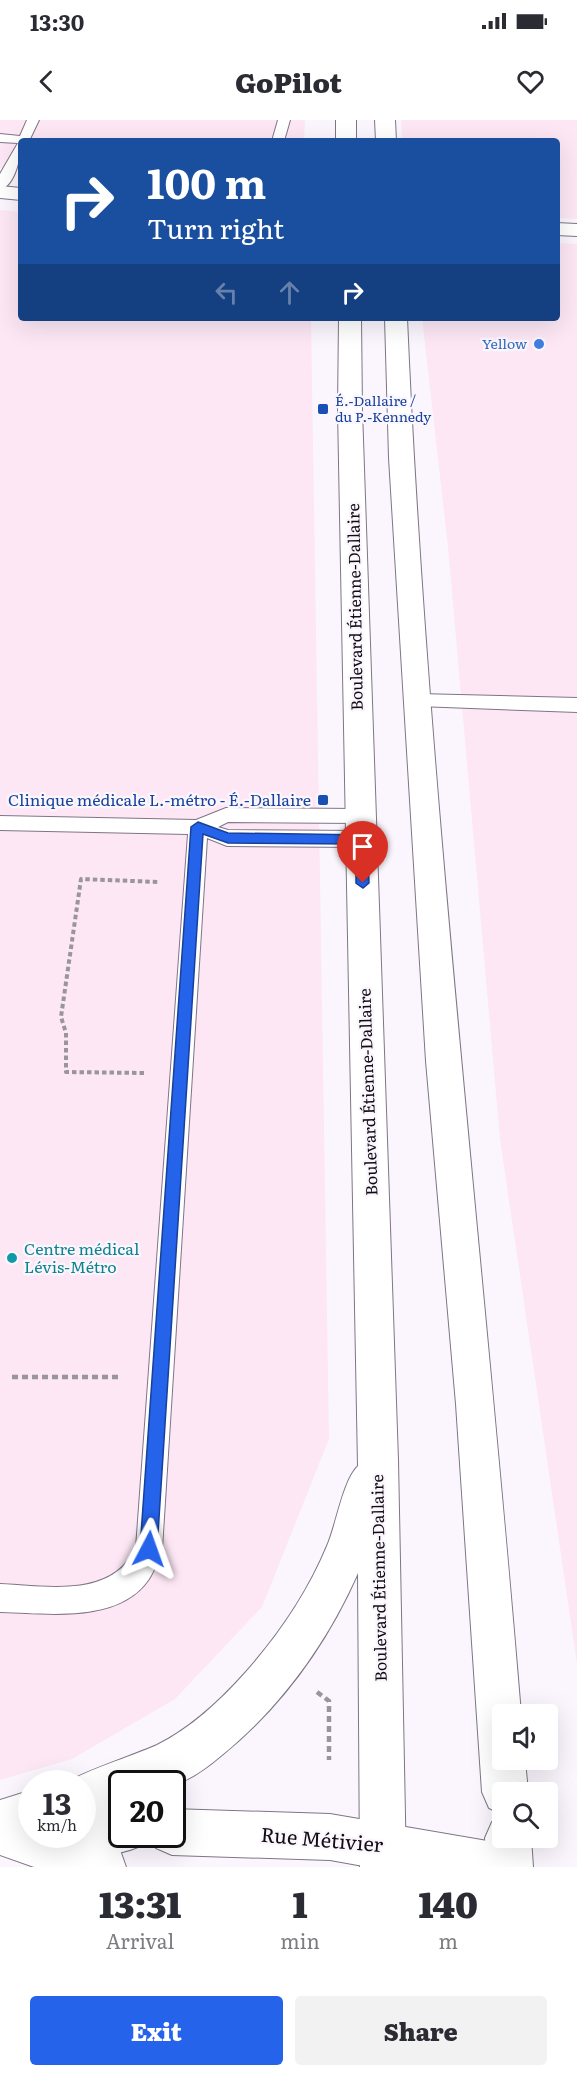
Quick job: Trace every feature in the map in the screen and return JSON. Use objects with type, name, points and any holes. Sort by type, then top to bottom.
[{"type":"street","points":[[346,120],[346,138]]},
{"type":"street","points":[[385,120],[386,138]]},
{"type":"street","points":[[0,192],[18,194]]},
{"type":"street","points":[[560,229],[577,230]]},
{"type":"street","name":"Boulevard Étienne-Dallaire","points":[[350,321],[350,410],[378,1460],[382,1856]]},
{"type":"street","points":[[396,321],[401,458],[443,1060],[475,1393],[504,1782]]},
{"type":"street","points":[[151,1770],[196,1747],[253,1698],[298,1642],[340,1566],[378,1460]]},
{"type":"street","points":[[0,1823],[18,1817]]},
{"type":"street","points":[[0,1830],[18,1829]]},
{"type":"street","points":[[0,1830],[103,1867]]},
{"type":"street","name":"Rue Métivier","points":[[186,1832],[330,1837],[382,1856],[505,1867]]},
{"type":"street","points":[[509,1848],[510,1867]]},
{"type":"lane","points":[[25,138],[33,120]]},
{"type":"lane","points":[[280,138],[284,120]]},
{"type":"lane","points":[[0,138],[18,141]]},
{"type":"lane","points":[[0,186],[18,152]]},
{"type":"lane","points":[[418,700],[577,705]]},
{"type":"lane","points":[[0,823],[198,827],[228,838],[361,827]]},
{"type":"lane","points":[[0,1598],[82,1599],[105,1596],[122,1589],[137,1576],[149,1549],[198,827]]},
{"type":"path","points":[[117,1072],[66,1072],[66,1033],[61,1017],[81,879],[131,881]]},
{"type":"path","points":[[12,1377],[83,1375]]},
{"type":"path","points":[[314,1690],[329,1701],[329,1760]]},
{"type":"shaded area","points":[[0,120],[305,120],[304,138],[18,138],[18,170],[0,168]]},
{"type":"shaded area","points":[[401,120],[577,120],[577,219],[560,218],[560,138],[402,138]]},
{"type":"shaded area","points":[[0,210],[18,212],[18,321],[311,321],[329,1439],[262,1607],[175,1699],[72,1759],[34,1770],[18,1770],[18,1775],[0,1780]]},
{"type":"shaded area","points":[[560,243],[577,244],[577,1664],[500,1139],[448,547],[422,321],[560,321]]},
{"type":"place","name":"Yellow","points":[[539,344]]},
{"type":"place","name":"É.-Dallaire / du P.-Kennedy","points":[[323,409]]},
{"type":"place","name":"Clinique médicale L.-métro - É.-Dallaire","points":[[323,800]]},
{"type":"place","name":"Centre médical Lévis-Métro","points":[[12,1258]]},
{"type":"route","points":[[149,1549],[198,827],[228,838],[362,839],[363,883]]}]
